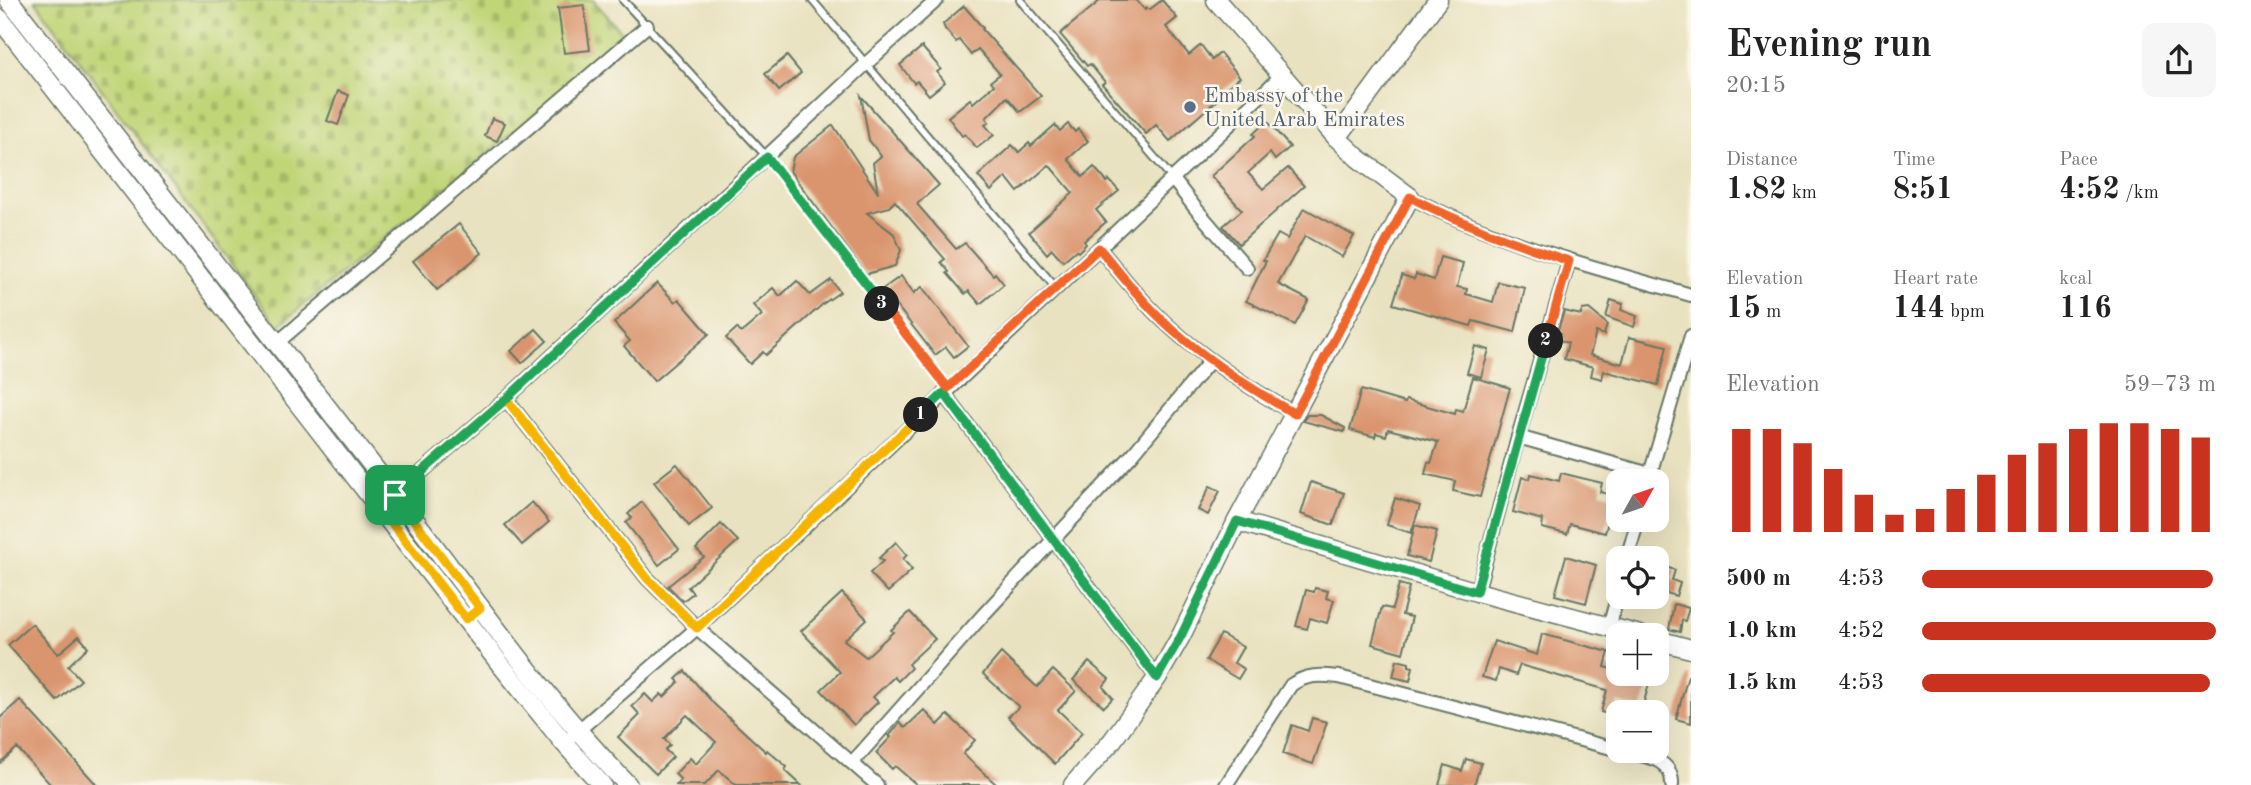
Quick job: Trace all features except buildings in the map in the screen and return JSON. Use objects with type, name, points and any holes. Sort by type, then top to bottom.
[{"type":"main road","points":[[9,0],[395,495],[473,614]]},
{"type":"main road","points":[[1073,785],[1120,730],[1157,678],[1181,636],[1237,521],[1410,197],[1358,158],[1337,138],[1216,0]]},
{"type":"main road","points":[[1337,138],[1438,0]]},
{"type":"main road","points":[[0,19],[380,508],[473,614],[571,737],[602,785]]},
{"type":"main road","points":[[1237,521],[1476,592],[1606,626]]},
{"type":"main road","points":[[1669,643],[1691,649]]},
{"type":"main road","points":[[571,737],[628,785]]},
{"type":"street","points":[[380,508],[506,399],[937,0]]},
{"type":"street","points":[[276,343],[647,26]]},
{"type":"street","points":[[571,737],[697,628],[1282,75]]},
{"type":"street","points":[[1172,178],[1247,268]]},
{"type":"street","points":[[1410,197],[1444,215],[1513,242],[1569,261],[1691,295]]},
{"type":"street","points":[[1099,248],[1160,318],[1210,361],[1295,414]]},
{"type":"street","points":[[1476,592],[1569,261]]},
{"type":"street","points":[[1652,469],[1691,335]]},
{"type":"street","points":[[852,763],[1133,454],[1210,361]]},
{"type":"street","points":[[946,391],[1157,678]]},
{"type":"street","points":[[506,399],[647,578],[697,628],[877,785]]},
{"type":"street","points":[[1518,438],[1620,469]]},
{"type":"street","points":[[1226,785],[1291,685],[1301,678],[1316,675],[1339,677],[1606,746]]},
{"type":"street","points":[[1663,763],[1671,774],[1672,785]]},
{"type":"lane","points":[[623,0],[767,157],[946,391]]},
{"type":"lane","points":[[812,0],[1056,288]]},
{"type":"lane","points":[[1020,0],[1172,178]]},
{"type":"green space","points":[[35,0],[593,0],[627,38],[278,326]]},
{"type":"place","name":"Embassy of the United Arab Emirates","points":[[1190,107]]},
{"type":"route","points":[[395,495],[451,447],[506,399],[767,157],[948,388],[1099,248],[1132,289],[1169,327],[1210,361],[1295,414],[1410,197],[1444,215],[1569,261],[1476,592],[1237,521],[1181,636],[1157,678],[944,393],[697,628],[647,578],[506,399],[395,495],[380,508],[466,619],[480,608],[395,495]]}]
